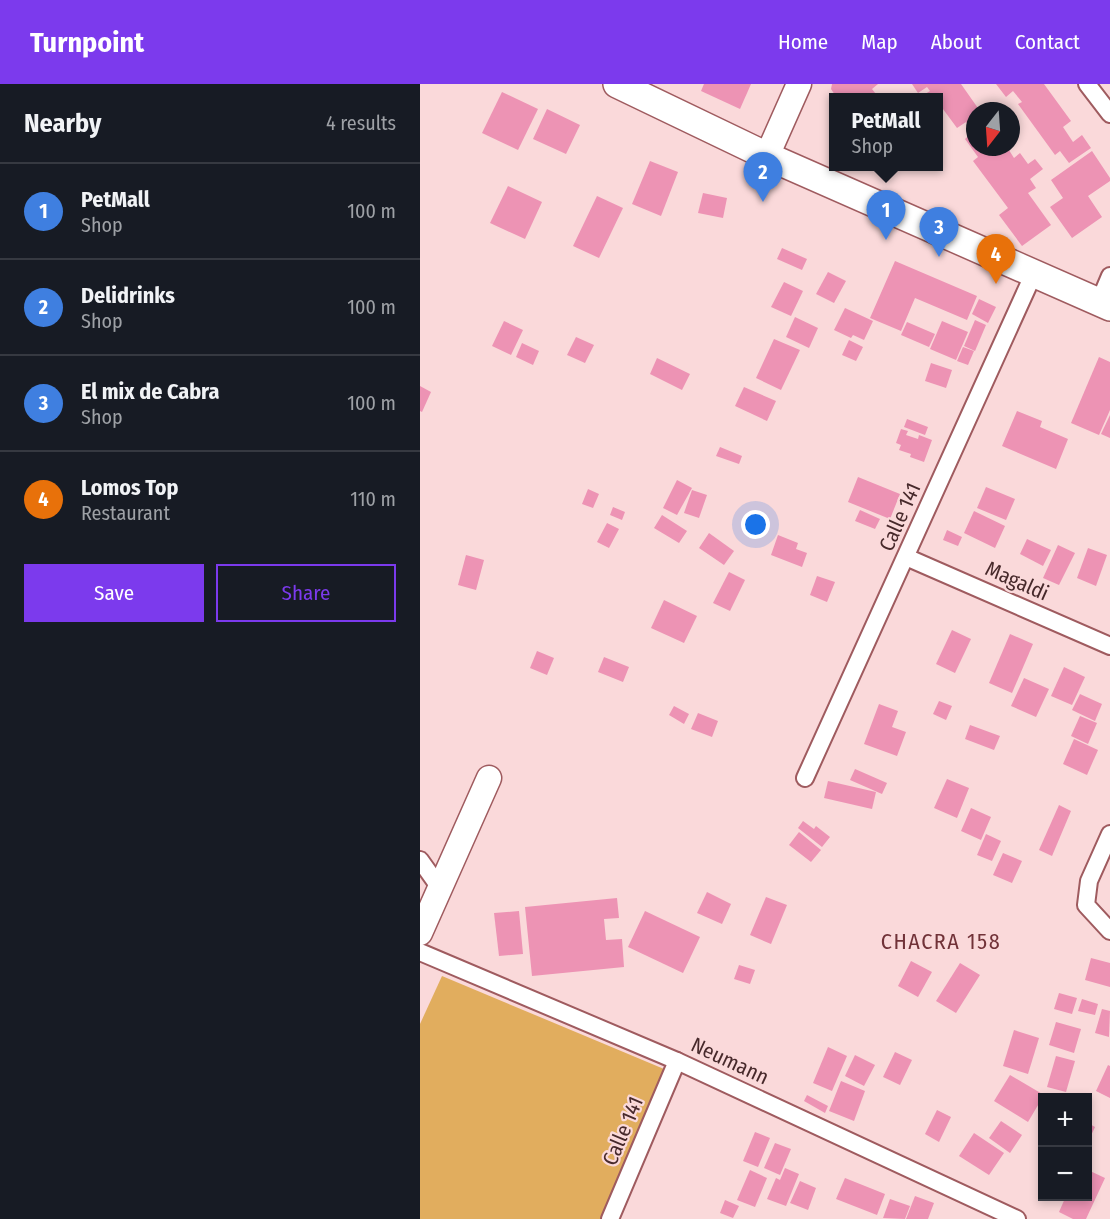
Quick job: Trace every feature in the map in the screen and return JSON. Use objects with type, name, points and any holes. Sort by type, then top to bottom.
[{"type":"main road","points":[[617,84],[766,156],[1104,304]]},
{"type":"main road","points":[[766,156],[799,84]]},
{"type":"main road","points":[[420,933],[489,778]]},
{"type":"street","points":[[1087,84],[1110,114]]},
{"type":"street","name":"Calle 141","points":[[805,778],[1034,273]]},
{"type":"street","points":[[1104,304],[1110,276]]},
{"type":"street","name":"Magaldi","points":[[906,557],[1110,646]]},
{"type":"street","points":[[1110,834],[1089,881],[1086,905],[1110,931]]},
{"type":"street","points":[[420,860],[440,888]]},
{"type":"street","name":"Neumann","points":[[420,952],[677,1061],[1017,1219]]},
{"type":"street","name":"Calle 141","points":[[610,1219],[677,1061]]},
{"type":"shaded area","points":[[442,976],[664,1069],[602,1219],[420,1219],[420,1024]]},
{"type":"building","points":[[704,84],[751,84],[740,109],[701,91]]},
{"type":"building","points":[[832,84],[878,84],[872,89],[875,93],[834,93],[831,89]]},
{"type":"building","points":[[912,84],[961,84],[974,102],[966,102],[966,122],[957,128],[943,109],[943,93],[927,93],[930,91],[927,87],[918,93]]},
{"type":"building","points":[[996,84],[1044,84],[1071,121],[1063,127],[1073,142],[1082,135],[1091,148],[1069,163],[1060,151],[1055,155],[1020,107],[1022,102],[1013,91],[1006,97]]},
{"type":"building","points":[[502,92],[538,109],[518,150],[482,133]]},
{"type":"building","points":[[547,109],[580,125],[566,154],[533,139]]},
{"type":"building","points":[[1092,151],[1110,178],[1110,181],[1088,196],[1102,217],[1072,238],[1050,207],[1063,198],[1051,180]]},
{"type":"building","points":[[1020,153],[1028,164],[1035,159],[1043,169],[1030,179],[1036,188],[1028,193],[1051,225],[1022,246],[999,215],[1008,208],[973,161],[978,157],[1013,156],[1014,158],[1020,156]]},
{"type":"building","points":[[650,161],[678,172],[661,216],[632,204]]},
{"type":"building","points":[[508,186],[542,202],[525,239],[490,223]]},
{"type":"building","points":[[703,193],[727,198],[723,218],[698,213]]},
{"type":"building","points":[[597,196],[623,208],[599,258],[573,246]]},
{"type":"building","points":[[782,248],[807,259],[802,270],[777,259]]},
{"type":"building","points":[[895,261],[977,296],[967,320],[915,298],[901,331],[870,318]]},
{"type":"building","points":[[828,272],[846,281],[834,303],[816,294]]},
{"type":"building","points":[[784,282],[803,291],[791,316],[771,307]]},
{"type":"building","points":[[979,299],[996,307],[988,323],[972,314]]},
{"type":"building","points":[[845,308],[873,321],[864,340],[853,335],[851,338],[834,330]]},
{"type":"building","points":[[795,317],[818,328],[809,348],[786,337]]},
{"type":"building","points":[[975,320],[986,325],[975,351],[964,346]]},
{"type":"building","points":[[504,321],[523,330],[511,355],[492,346]]},
{"type":"building","points":[[942,321],[968,332],[956,360],[930,349]]},
{"type":"building","points":[[907,322],[935,334],[929,347],[901,335]]},
{"type":"building","points":[[576,337],[594,345],[585,363],[567,355]]},
{"type":"building","points":[[774,339],[800,350],[781,390],[756,378]]},
{"type":"building","points":[[849,340],[863,347],[856,361],[842,355]]},
{"type":"building","points":[[522,343],[539,351],[533,365],[516,357]]},
{"type":"building","points":[[963,347],[974,351],[968,365],[957,361]]},
{"type":"building","points":[[1099,357],[1110,362],[1110,410],[1099,435],[1071,423]]},
{"type":"building","points":[[657,358],[690,374],[682,390],[650,374]]},
{"type":"building","points":[[931,363],[952,370],[946,388],[925,381]]},
{"type":"building","points":[[420,386],[431,392],[422,412],[420,411]]},
{"type":"building","points":[[744,387],[776,401],[767,421],[735,406]]},
{"type":"building","points":[[1017,411],[1042,421],[1040,427],[1068,439],[1056,469],[1002,446]]},
{"type":"building","points":[[1110,415],[1110,438],[1101,434]]},
{"type":"building","points":[[907,419],[928,427],[925,435],[904,427]]},
{"type":"building","points":[[901,429],[908,431],[906,435],[918,439],[919,435],[932,440],[924,462],[899,450],[901,445],[896,443]]},
{"type":"building","points":[[720,447],[742,456],[739,464],[716,456]]},
{"type":"building","points":[[858,477],[900,494],[890,519],[848,502]]},
{"type":"building","points":[[677,480],[692,488],[677,515],[663,508]]},
{"type":"building","points":[[986,487],[1015,499],[1006,520],[977,508]]},
{"type":"building","points":[[588,489],[599,494],[593,508],[582,504]]},
{"type":"building","points":[[692,490],[707,495],[699,518],[684,513]]},
{"type":"building","points":[[613,507],[625,512],[622,520],[610,515]]},
{"type":"building","points":[[860,510],[880,519],[875,529],[855,521]]},
{"type":"building","points":[[974,511],[1005,526],[995,548],[964,533]]},
{"type":"building","points":[[662,515],[687,531],[679,543],[654,528]]},
{"type":"building","points":[[607,523],[619,529],[609,548],[597,542]]},
{"type":"building","points":[[947,530],[962,537],[958,546],[943,540]]},
{"type":"building","points":[[709,533],[734,551],[724,565],[699,548]]},
{"type":"building","points":[[778,535],[798,543],[796,549],[807,553],[802,567],[771,555]]},
{"type":"building","points":[[1027,539],[1051,550],[1043,566],[1020,554]]},
{"type":"building","points":[[1058,545],[1075,553],[1059,585],[1043,578]]},
{"type":"building","points":[[1088,548],[1107,555],[1096,586],[1077,578]]},
{"type":"building","points":[[466,555],[484,560],[476,590],[458,585]]},
{"type":"building","points":[[729,572],[745,580],[730,611],[713,603]]},
{"type":"building","points":[[817,576],[835,582],[827,602],[810,595]]},
{"type":"building","points":[[664,600],[697,616],[684,643],[651,628]]},
{"type":"building","points":[[952,630],[971,639],[955,673],[936,664]]},
{"type":"building","points":[[1010,634],[1033,644],[1012,693],[989,683]]},
{"type":"building","points":[[537,651],[554,658],[547,675],[530,668]]},
{"type":"building","points":[[604,657],[629,667],[623,682],[598,672]]},
{"type":"building","points":[[1064,667],[1085,677],[1072,705],[1051,696]]},
{"type":"building","points":[[1024,678],[1049,689],[1036,717],[1011,706]]},
{"type":"building","points":[[1080,694],[1102,704],[1095,721],[1072,710]]},
{"type":"building","points":[[939,701],[952,706],[946,720],[933,714]]},
{"type":"building","points":[[879,704],[898,711],[892,727],[906,732],[897,756],[864,744]]},
{"type":"building","points":[[674,706],[689,714],[684,724],[669,715]]},
{"type":"building","points":[[698,713],[718,721],[712,737],[691,729]]},
{"type":"building","points":[[1080,716],[1097,723],[1088,744],[1071,736]]},
{"type":"building","points":[[970,725],[1000,736],[994,750],[965,739]]},
{"type":"building","points":[[1074,739],[1098,750],[1087,775],[1063,764]]},
{"type":"building","points":[[855,769],[887,783],[882,794],[850,780]]},
{"type":"building","points":[[947,779],[969,788],[957,818],[934,808]]},
{"type":"building","points":[[828,781],[876,792],[872,809],[824,798]]},
{"type":"building","points":[[1059,805],[1071,811],[1052,856],[1039,850]]},
{"type":"building","points":[[971,808],[991,817],[981,840],[961,831]]},
{"type":"building","points":[[803,821],[814,829],[816,826],[830,837],[822,847],[798,828]]},
{"type":"building","points":[[799,832],[821,850],[811,862],[789,845]]},
{"type":"building","points":[[986,834],[1001,841],[992,861],[977,855]]},
{"type":"building","points":[[1003,853],[1022,861],[1012,883],[993,875]]},
{"type":"building","points":[[707,892],[731,904],[722,924],[697,913]]},
{"type":"building","points":[[766,897],[787,905],[771,944],[750,935]]},
{"type":"building","points":[[617,898],[619,918],[604,919],[606,940],[622,939],[624,967],[532,976],[525,907]]},
{"type":"building","points":[[519,911],[523,954],[499,956],[494,913]]},
{"type":"building","points":[[645,911],[700,937],[683,973],[628,947]]},
{"type":"building","points":[[1091,958],[1110,963],[1110,987],[1085,980]]},
{"type":"building","points":[[911,961],[932,972],[918,997],[898,986]]},
{"type":"building","points":[[960,963],[980,975],[956,1013],[936,1001]]},
{"type":"building","points":[[739,965],[755,970],[750,984],[734,979]]},
{"type":"building","points":[[1059,993],[1077,998],[1072,1014],[1054,1009]]},
{"type":"building","points":[[1082,999],[1098,1004],[1095,1015],[1078,1011]]},
{"type":"building","points":[[1102,1009],[1110,1011],[1109,1037],[1095,1033]]},
{"type":"building","points":[[1056,1022],[1081,1029],[1074,1053],[1049,1045]]},
{"type":"building","points":[[1014,1030],[1039,1038],[1028,1074],[1003,1066]]},
{"type":"building","points":[[828,1047],[847,1056],[832,1091],[813,1083]]},
{"type":"building","points":[[895,1052],[912,1060],[900,1085],[883,1077]]},
{"type":"building","points":[[855,1055],[875,1065],[864,1086],[845,1076]]},
{"type":"building","points":[[1056,1056],[1075,1061],[1066,1092],[1047,1087]]},
{"type":"building","points":[[1108,1065],[1110,1066],[1110,1098],[1096,1091]]},
{"type":"building","points":[[1010,1075],[1041,1093],[1038,1093],[1038,1105],[1028,1122],[994,1101]]},
{"type":"building","points":[[841,1081],[865,1091],[854,1121],[829,1111]]},
{"type":"building","points":[[807,1095],[828,1106],[825,1113],[804,1101]]},
{"type":"building","points":[[937,1110],[951,1117],[939,1142],[925,1134]]},
{"type":"building","points":[[1001,1121],[1022,1135],[1010,1153],[989,1138]]},
{"type":"building","points":[[755,1132],[770,1138],[758,1167],[743,1161]]},
{"type":"building","points":[[974,1133],[1004,1153],[989,1175],[959,1156]]},
{"type":"building","points":[[775,1143],[791,1149],[780,1175],[764,1168]]},
{"type":"building","points":[[785,1168],[799,1174],[786,1206],[767,1199],[776,1178],[780,1180]]},
{"type":"building","points":[[750,1170],[767,1178],[755,1207],[737,1200]]},
{"type":"building","points":[[1092,1172],[1105,1178],[1086,1219],[1073,1219],[1059,1212],[1064,1201],[1092,1201]]},
{"type":"building","points":[[845,1178],[885,1194],[877,1215],[836,1199]]},
{"type":"building","points":[[800,1181],[816,1188],[808,1210],[790,1203]]},
{"type":"building","points":[[915,1196],[934,1203],[928,1219],[906,1219]]},
{"type":"building","points":[[890,1199],[910,1206],[905,1219],[883,1218]]},
{"type":"building","points":[[725,1200],[739,1206],[733,1218],[720,1213]]},
{"type":"place","name":"Delidrinks","points":[[763,202]]},
{"type":"place","name":"PetMall","points":[[886,240]]},
{"type":"place","name":"El mix de Cabra","points":[[939,257]]},
{"type":"place","name":"Lomos Top","points":[[996,284]]},
{"type":"district","name":"CHACRA 158","points":[[941,941]]}]
